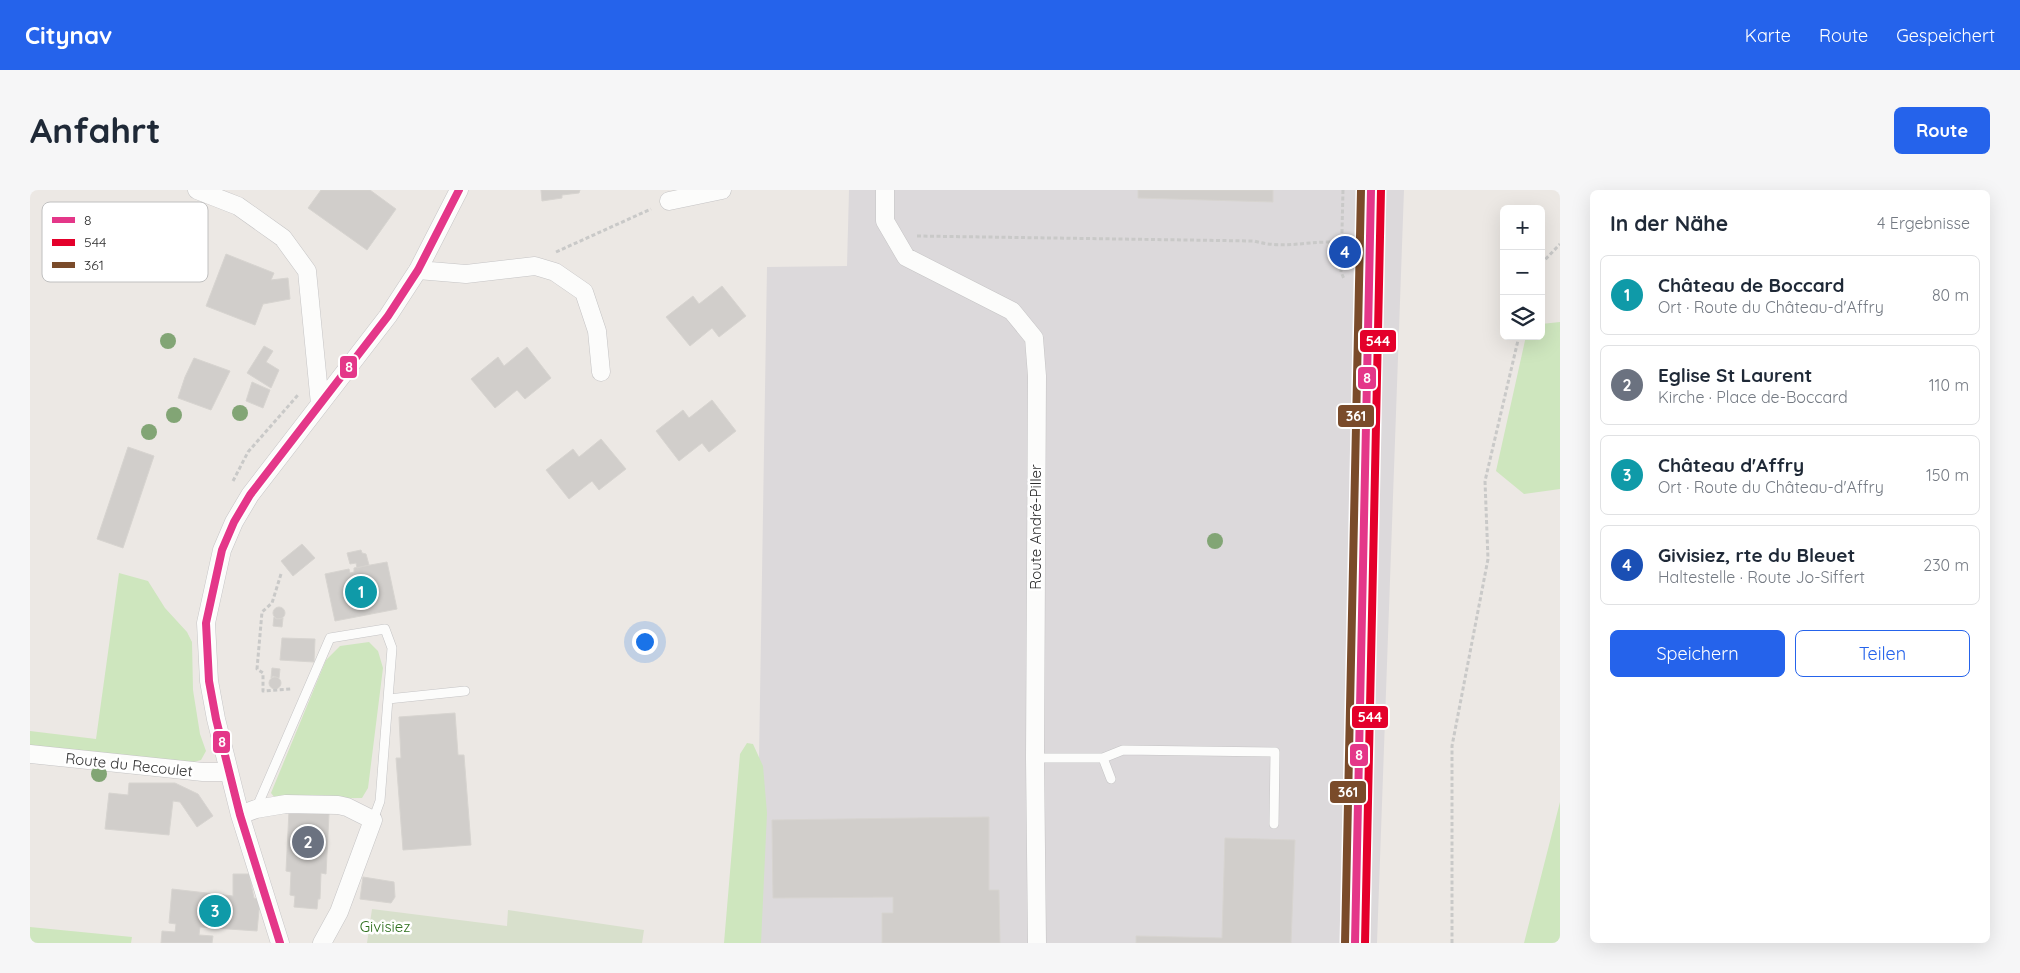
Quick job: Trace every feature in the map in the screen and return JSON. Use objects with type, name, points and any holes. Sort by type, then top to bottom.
[{"type":"main road","points":[[1355,943],[1371,190]]},
{"type":"street","points":[[197,190],[238,206],[283,238],[307,271],[320,404]]},
{"type":"street","points":[[280,943],[248,812],[229,772],[209,681],[206,623],[222,550],[234,522],[250,495],[388,316],[418,270],[460,190]]},
{"type":"street","points":[[669,201],[722,190]]},
{"type":"street","name":"Route André-Piller","points":[[885,190],[886,222],[906,257],[1012,311],[1034,338],[1037,376],[1035,758],[1037,943]]},
{"type":"street","points":[[418,270],[466,274],[535,266],[555,272],[584,292],[597,331],[601,372]]},
{"type":"street","name":"Route du Recoulet","points":[[30,754],[203,772],[229,772]]},
{"type":"street","points":[[248,812],[286,804],[338,805],[347,807],[373,820],[339,912],[322,943]]},
{"type":"lane","points":[[248,812],[330,638],[385,629],[392,648],[380,802],[373,820]]},
{"type":"lane","points":[[388,699],[465,691]]},
{"type":"lane","points":[[1035,758],[1103,758],[1123,750],[1275,752],[1274,824]]},
{"type":"lane","points":[[1103,758],[1111,779]]},
{"type":"path","points":[[1342,251],[1343,190]]},
{"type":"path","points":[[535,266],[558,250],[669,201]]},
{"type":"path","points":[[916,236],[1254,241],[1267,245],[1284,246],[1307,242],[1330,242]]},
{"type":"path","points":[[1545,260],[1560,244]]},
{"type":"path","points":[[1452,943],[1452,746],[1488,559],[1485,481],[1518,340]]},
{"type":"path","points":[[231,487],[248,452],[293,401],[307,388],[318,382]]},
{"type":"path","points":[[281,574],[272,603],[262,612],[257,669],[263,673],[263,691],[308,688]]},
{"type":"shaded area","points":[[849,190],[1404,190],[1377,943],[756,943],[767,267],[847,266]]},
{"type":"green space","points":[[1560,322],[1560,489],[1524,494],[1496,471],[1525,340],[1545,340],[1545,324]]},
{"type":"green space","points":[[119,573],[148,581],[165,608],[187,632],[192,642],[193,690],[200,734],[206,751],[201,760],[190,763],[30,746],[30,731],[96,739]]},
{"type":"green space","points":[[369,642],[378,651],[383,668],[368,788],[362,798],[276,799],[271,793],[326,660],[340,646]]},
{"type":"green space","points":[[747,743],[753,744],[763,766],[767,813],[761,943],[724,943],[740,754]]},
{"type":"green space","points":[[1560,802],[1560,943],[1524,943]]},
{"type":"green space","name":"Givisiez","points":[[372,909],[507,926],[508,910],[644,930],[642,943],[367,943]]},
{"type":"green space","points":[[30,927],[132,937],[131,943],[30,943]]},
{"type":"building","points":[[321,190],[370,190],[396,209],[367,250],[308,208]]},
{"type":"building","points":[[541,190],[580,190],[579,193],[562,195],[562,198],[542,201]]},
{"type":"building","points":[[1138,190],[1273,190],[1273,202],[1138,198]]},
{"type":"building","points":[[226,254],[274,273],[271,280],[288,278],[290,299],[263,304],[255,325],[206,306]]},
{"type":"building","points":[[722,286],[746,316],[719,337],[712,328],[690,346],[666,317],[693,296],[699,304]]},
{"type":"building","points":[[264,346],[273,351],[266,362],[279,370],[271,388],[247,373]]},
{"type":"building","points":[[527,347],[551,378],[525,399],[517,390],[495,408],[471,379],[498,357],[504,366]]},
{"type":"building","points":[[194,358],[230,371],[211,410],[178,398]]},
{"type":"building","points":[[252,382],[270,390],[263,408],[246,401]]},
{"type":"building","points":[[712,400],[736,431],[709,452],[702,443],[679,461],[656,431],[683,410],[689,418]]},
{"type":"building","points":[[601,439],[626,469],[599,490],[592,481],[569,499],[546,470],[573,449],[579,457]]},
{"type":"building","points":[[128,447],[154,456],[123,548],[97,539]]},
{"type":"building","points":[[302,544],[315,558],[293,576],[281,561]]},
{"type":"building","points":[[361,550],[362,553],[366,554],[369,565],[357,568],[356,563],[350,564],[347,553]]},
{"type":"building","points":[[387,562],[397,609],[335,621],[325,574],[349,569],[350,573],[354,572],[354,568]]},
{"type":"building","points":[[281,607],[284,608],[284,618],[277,619],[274,618],[273,611],[274,608]]},
{"type":"building","points":[[274,617],[276,619],[283,618],[282,627],[273,626]]},
{"type":"building","points":[[282,638],[315,639],[314,662],[280,660]]},
{"type":"building","points":[[272,668],[280,669],[279,678],[273,676],[271,678]]},
{"type":"building","points":[[273,677],[277,677],[281,683],[277,689],[273,689],[269,685],[269,681]]},
{"type":"building","points":[[455,713],[458,755],[464,755],[471,845],[403,850],[396,758],[401,758],[399,717]]},
{"type":"building","points":[[129,783],[175,783],[198,794],[213,816],[197,827],[180,802],[173,801],[169,835],[105,829],[109,793],[128,795]]},
{"type":"building","points":[[289,811],[329,814],[326,874],[321,873],[320,899],[318,899],[317,909],[294,907],[295,896],[290,895],[291,872],[286,871]]},
{"type":"building","points":[[989,817],[989,890],[999,890],[1000,943],[882,943],[882,913],[893,913],[893,897],[773,898],[772,820]]},
{"type":"building","points":[[1225,838],[1295,840],[1291,943],[1136,943],[1136,936],[1222,938]]},
{"type":"building","points":[[233,874],[249,874],[254,898],[260,900],[257,931],[200,927],[199,935],[213,936],[212,943],[161,943],[162,931],[175,932],[176,924],[169,923],[172,889],[233,896]]},
{"type":"building","points":[[363,877],[394,882],[395,897],[391,903],[360,899]]},
{"type":"transit line","name":"8","points":[[280,943],[240,815],[216,719],[209,681],[206,623],[222,550],[234,522],[250,495],[388,316],[418,270],[459,190]]},
{"type":"transit line","name":"361","points":[[1345,943],[1361,190]]},
{"type":"transit line","name":"8","points":[[1355,943],[1371,190]]},
{"type":"transit line","name":"544","points":[[1365,943],[1381,190]]},
{"type":"place","name":"Givisiez, rte du Bleuet","points":[[1345,252]]},
{"type":"place","name":"Château de Boccard","points":[[361,592]]},
{"type":"place","name":"Eglise St Laurent","points":[[308,842]]},
{"type":"place","name":"Château d'Affry","points":[[215,911]]}]
